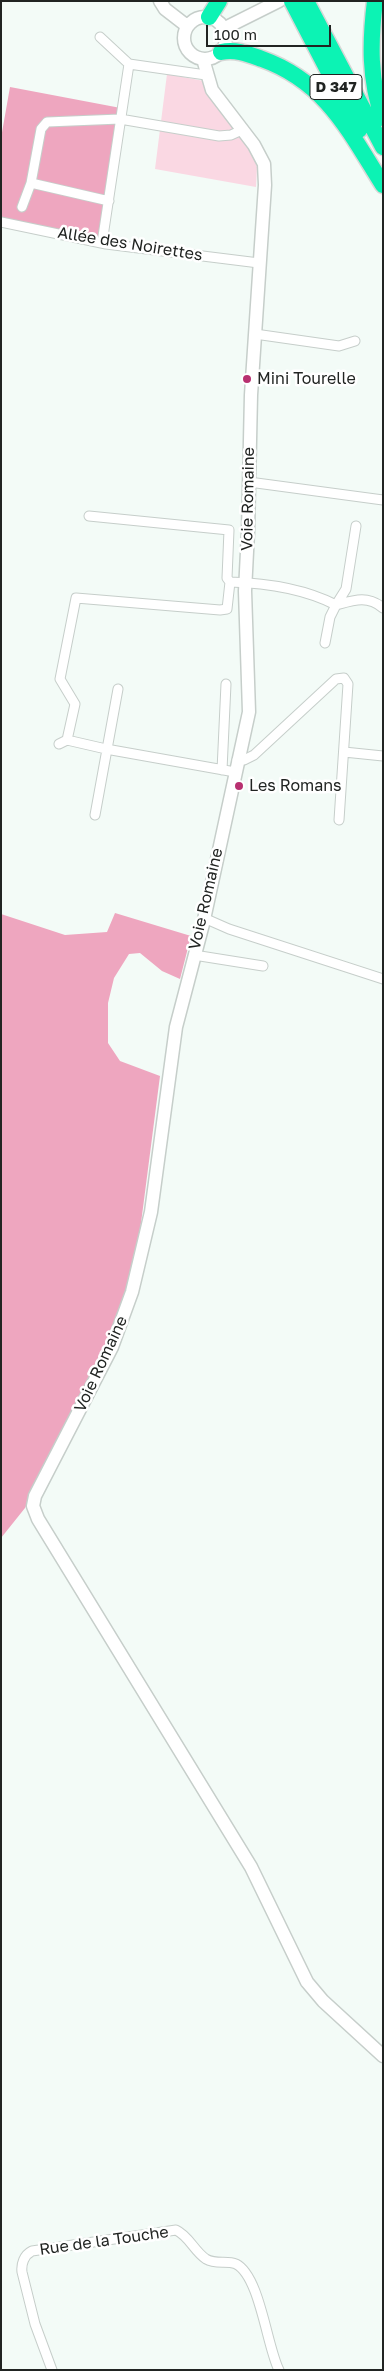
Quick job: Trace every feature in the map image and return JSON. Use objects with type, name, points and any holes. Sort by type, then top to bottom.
[{"type":"highway","points":[[209,16],[218,1]]},
{"type":"highway","name":"D 347","points":[[292,1],[383,172]]},
{"type":"highway","name":"D 347","points":[[306,1],[383,147]]},
{"type":"highway","points":[[375,1],[371,68],[377,102],[383,118]]},
{"type":"highway","points":[[221,52],[232,50],[243,52],[281,66],[303,79],[342,120],[383,185]]},
{"type":"street","points":[[160,1],[169,13],[188,26]]},
{"type":"street","points":[[224,28],[274,4]]},
{"type":"street","points":[[209,16],[221,23],[226,40],[221,52],[216,56],[203,59],[196,57],[186,47],[184,40],[188,26],[197,18],[209,16]]},
{"type":"street","points":[[100,37],[130,64],[206,75]]},
{"type":"street","name":"Voie Romaine","points":[[203,59],[206,75],[212,90],[254,145],[264,164],[265,185],[255,334],[246,581],[249,712],[204,918],[176,1027],[151,1212],[132,1292],[119,1333],[36,1496],[34,1510],[251,1867],[307,1982],[323,2001],[383,2056]]},
{"type":"street","points":[[102,243],[130,64]]},
{"type":"street","points":[[22,207],[31,183],[41,129],[47,122],[120,119],[219,136],[231,135],[242,130]]},
{"type":"street","points":[[31,183],[109,201]]},
{"type":"street","name":"Allée des Noirettes","points":[[1,222],[102,243],[259,263]]},
{"type":"street","points":[[255,334],[339,346],[355,341]]},
{"type":"street","points":[[249,482],[383,500]]},
{"type":"street","points":[[89,516],[229,530],[227,574],[230,582],[227,609],[220,610],[76,598],[60,678],[75,704],[63,742],[222,770],[236,766],[254,755],[336,679],[344,678],[348,684],[338,820]]},
{"type":"street","points":[[325,643],[330,617],[346,589],[356,526]]},
{"type":"street","points":[[230,582],[246,581],[314,593],[336,604],[363,598],[374,601],[383,608]]},
{"type":"street","points":[[222,770],[226,684]]},
{"type":"street","points":[[95,814],[118,689]]},
{"type":"street","points":[[344,752],[383,756]]},
{"type":"street","points":[[204,918],[229,929],[383,979]]},
{"type":"street","points":[[194,955],[264,966]]},
{"type":"street","name":"Rue de la Touche","points":[[52,2370],[35,2324],[22,2272],[22,2264],[26,2254],[32,2251],[74,2243],[176,2230],[183,2234],[206,2258],[216,2263],[233,2263],[241,2268],[261,2309],[271,2349],[279,2370]]},
{"type":"shaded area","points":[[167,74],[204,81],[230,124],[250,145],[257,167],[256,187],[155,169]]},
{"type":"shaded area","points":[[10,87],[126,109],[107,241],[1,218],[1,138]]},
{"type":"shaded area","points":[[115,913],[191,936],[180,979],[162,971],[140,953],[129,954],[114,978],[108,1003],[108,1043],[120,1061],[160,1076],[141,1223],[131,1280],[102,1357],[25,1508],[1,1538],[1,914],[65,935],[107,932]]},
{"type":"place","name":"Mini Tourelle","points":[[247,379]]},
{"type":"place","name":"Les Romans","points":[[239,786]]}]
